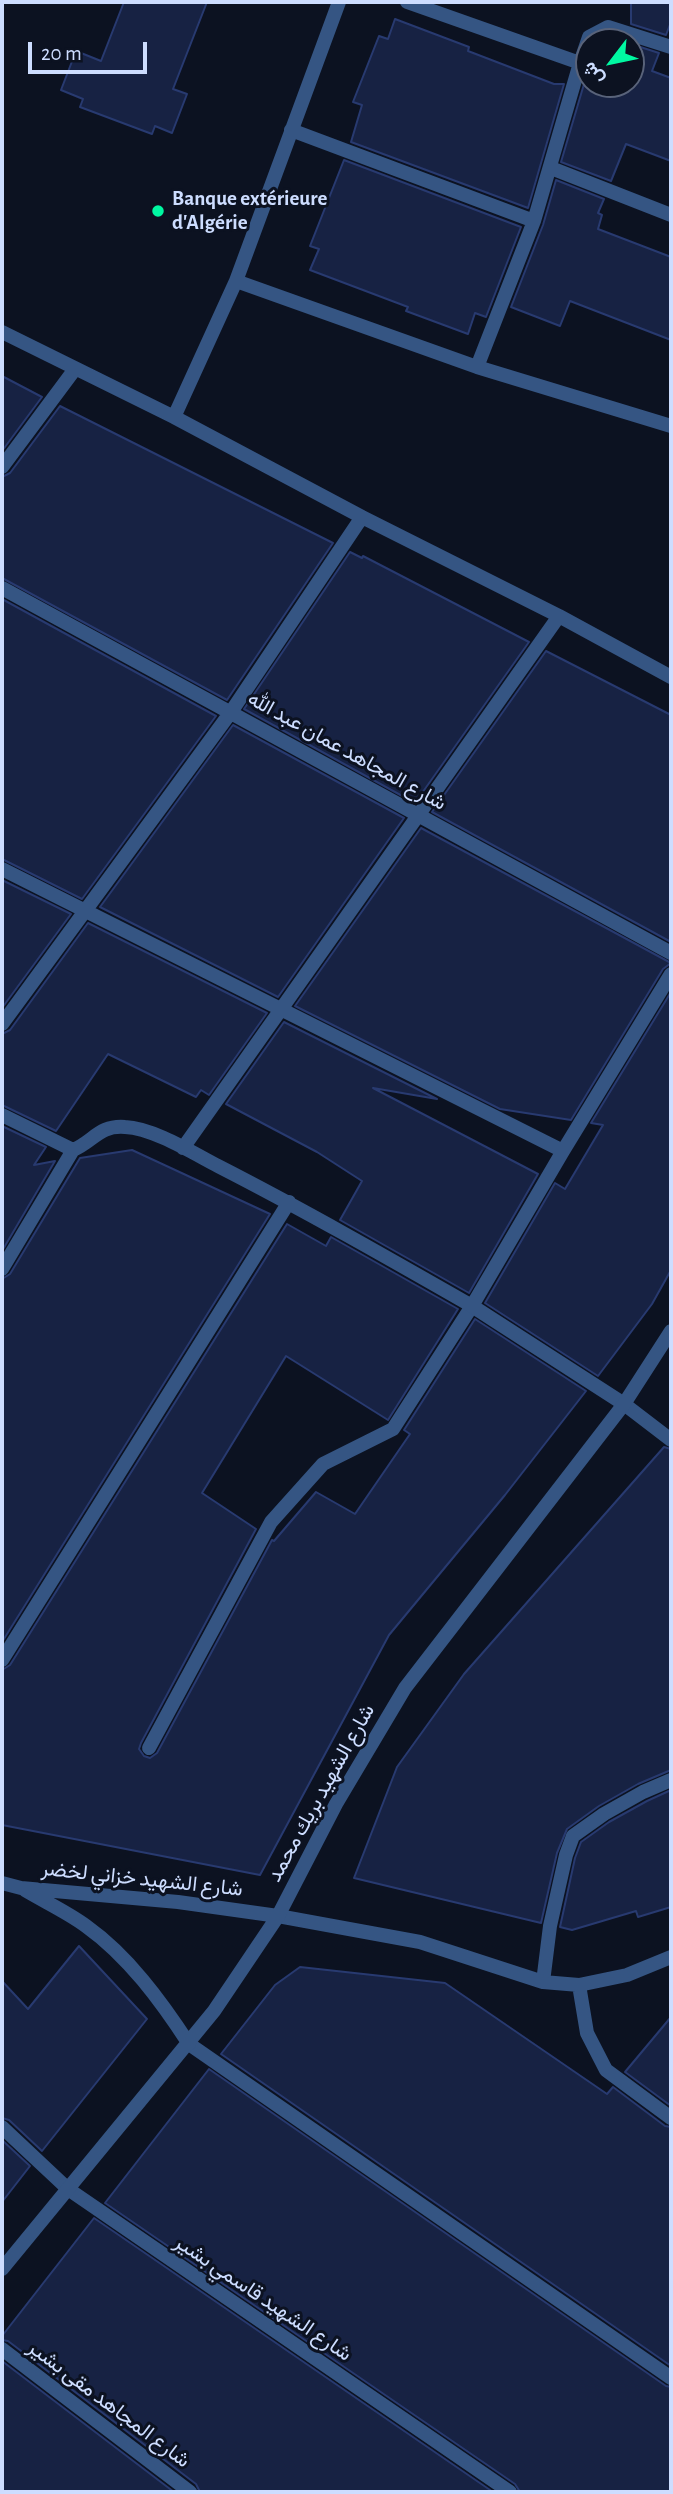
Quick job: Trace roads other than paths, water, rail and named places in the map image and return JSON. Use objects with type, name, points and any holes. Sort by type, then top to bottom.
[{"type":"street","points":[[174,417],[236,281],[339,2]]},
{"type":"street","points":[[407,2],[575,62]]},
{"type":"street","points":[[645,39],[671,47]]},
{"type":"street","points":[[477,367],[534,221],[575,78]]},
{"type":"street","points":[[291,130],[534,221]]},
{"type":"street","points":[[551,168],[671,215]]},
{"type":"street","points":[[236,281],[477,367],[671,426]]},
{"type":"street","points":[[2,332],[174,417],[671,677]]},
{"type":"street","points":[[2,467],[75,369]]},
{"type":"street","points":[[2,1024],[231,712],[362,517]]},
{"type":"street","name":"شارع المجاهد عمان عبد الله","points":[[2,588],[671,953]]},
{"type":"street","points":[[183,1148],[559,617]]},
{"type":"street","points":[[2,869],[563,1151]]},
{"type":"street","points":[[149,1748],[271,1522],[323,1464],[393,1429],[472,1306],[671,974]]},
{"type":"street","points":[[2,1115],[73,1150]]},
{"type":"street","points":[[2,1269],[73,1150],[86,1144],[104,1129],[126,1126],[161,1137],[289,1202],[472,1306],[624,1404],[671,1440]]},
{"type":"street","points":[[2,1660],[289,1202]]},
{"type":"street","name":"شارع الشهيد بريك محمد","points":[[2,2269],[214,2011],[278,1916],[336,1804],[405,1688],[624,1404],[671,1331]]},
{"type":"street","points":[[543,1982],[550,1926],[573,1836],[604,1814],[671,1780]]},
{"type":"street","name":"شارع الشهيد خزاني لخضر","points":[[2,1884],[178,1902],[278,1916],[420,1942],[543,1982],[579,1984],[627,1975],[671,1957]]},
{"type":"street","points":[[21,1888],[87,1926],[125,1962],[164,2006],[188,2045],[671,2378]]},
{"type":"street","points":[[579,1984],[587,2033],[606,2070],[671,2119]]},
{"type":"street","name":"شارع الشهيد قاسمي بشير","points":[[2,2127],[68,2189],[510,2492]]},
{"type":"street","name":"شارع المجاهد مقى بشير","points":[[2,2349],[190,2492]]},
{"type":"place","name":"Banque extérieure d'Algérie","points":[[158,211]]}]
